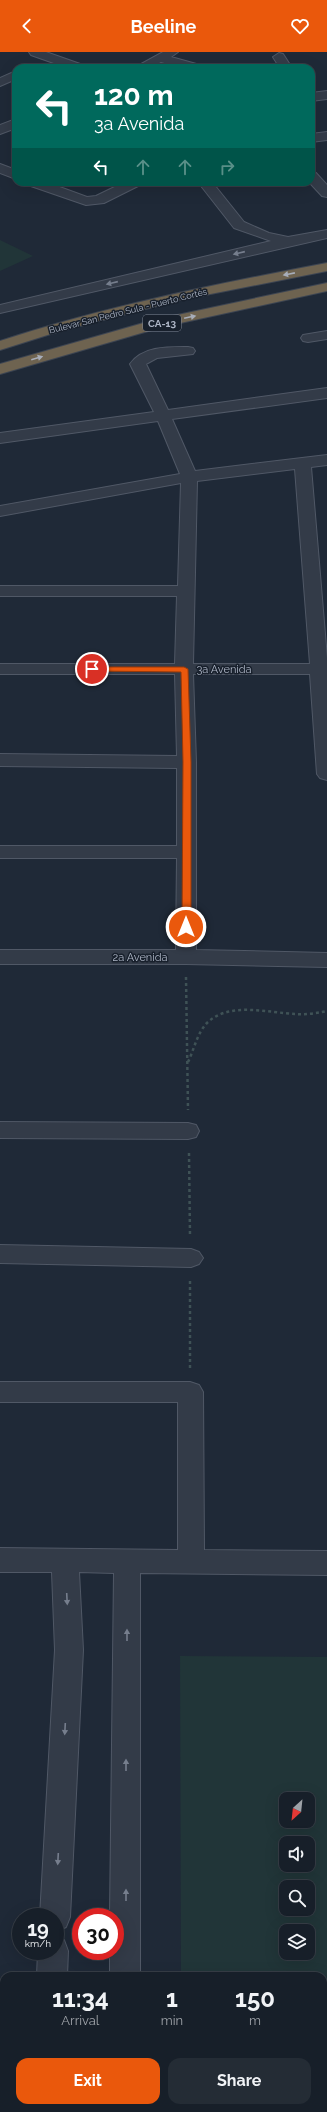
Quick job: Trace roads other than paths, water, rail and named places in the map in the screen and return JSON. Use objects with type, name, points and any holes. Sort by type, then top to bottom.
[{"type":"highway","name":"Bulevar San Pedro Sula - Puerto Cortés","points":[[0,346],[52,330],[179,296],[327,267]]},
{"type":"highway","name":"Bulevar San Pedro Sula - Puerto Cortés","points":[[0,369],[159,323],[327,288]]},
{"type":"street","points":[[35,52],[67,64]]},
{"type":"street","points":[[41,64],[68,52]]},
{"type":"street","points":[[148,64],[172,52]]},
{"type":"street","points":[[279,57],[283,64]]},
{"type":"street","points":[[160,58],[182,64]]},
{"type":"street","points":[[0,82],[12,77]]},
{"type":"street","points":[[315,96],[327,95]]},
{"type":"street","points":[[0,130],[12,125]]},
{"type":"street","points":[[315,138],[327,136]]},
{"type":"street","points":[[0,168],[12,173]]},
{"type":"street","points":[[315,180],[327,193]]},
{"type":"street","points":[[44,186],[86,201],[99,200],[127,186]]},
{"type":"street","points":[[208,186],[239,225],[265,236],[290,241]]},
{"type":"street","points":[[0,309],[290,241],[327,234]]},
{"type":"street","points":[[308,338],[327,335]]},
{"type":"street","points":[[186,957],[187,762],[184,669],[189,477],[163,415],[138,364],[146,357],[153,355],[188,350]]},
{"type":"street","points":[[0,438],[327,393]]},
{"type":"street","points":[[0,511],[189,477],[327,460]]},
{"type":"street","points":[[303,463],[322,669],[327,774]]},
{"type":"street","points":[[0,591],[186,591]]},
{"type":"street","name":"3a Avenida","points":[[0,669],[322,669]]},
{"type":"street","points":[[0,760],[187,762]]},
{"type":"street","points":[[0,852],[187,852]]},
{"type":"street","name":"2a Avenida","points":[[0,957],[186,957],[327,960]]},
{"type":"street","points":[[0,1130],[188,1131]]},
{"type":"street","points":[[0,1254],[190,1258]]},
{"type":"street","points":[[0,1392],[190,1392],[191,1561]]},
{"type":"street","points":[[0,1560],[327,1562]]},
{"type":"street","points":[[55,1908],[69,1650],[65,1560]]},
{"type":"street","points":[[125,1972],[127,1561]]},
{"type":"street","points":[[52,1972],[53,1960]]}]
